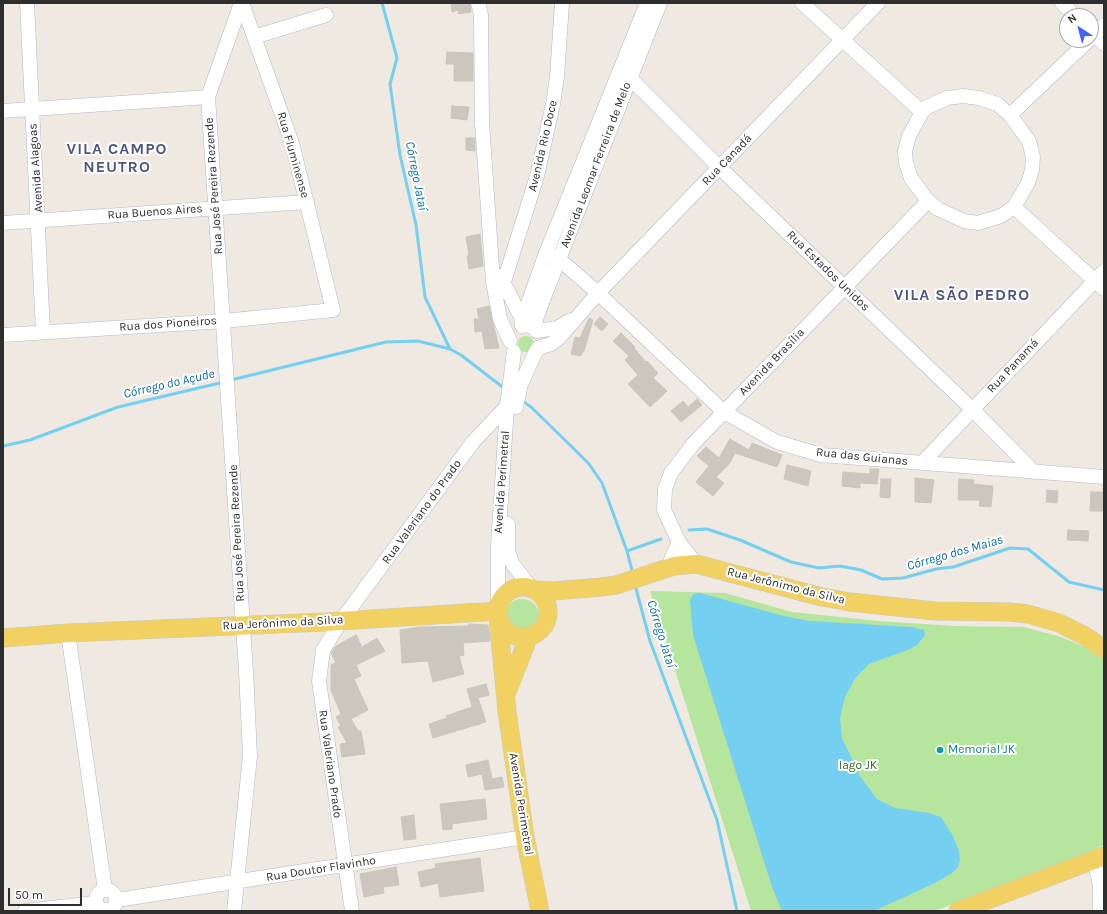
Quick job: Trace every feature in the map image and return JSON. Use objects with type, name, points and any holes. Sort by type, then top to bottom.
[{"type":"main road","name":"Rua Jerônimo da Silva","points":[[533,589],[578,590],[616,584],[647,574],[696,564],[822,597],[850,602],[935,611],[1010,612],[1028,614],[1059,623],[1085,636],[1104,649]]},
{"type":"main road","points":[[518,587],[533,589],[545,601],[547,615],[541,628],[529,636],[514,635],[507,631],[498,613],[504,595],[518,587]]},
{"type":"main road","name":"Rua Jerônimo da Silva","points":[[3,638],[68,633],[498,613]]},
{"type":"main road","name":"Avenida Perimetral","points":[[498,613],[506,696],[525,837],[540,911]]},
{"type":"main road","name":"Avenida Perimetral","points":[[506,696],[529,636]]},
{"type":"main road","points":[[958,911],[1099,858]]},
{"type":"street","name":"Avenida Alagoas","points":[[26,3],[39,220],[43,332]]},
{"type":"street","name":"Rua Fluminense","points":[[242,3],[292,143],[333,310]]},
{"type":"street","name":"Rua José Pereira Rezende","points":[[234,911],[250,756],[228,374],[208,97],[242,3]]},
{"type":"street","points":[[478,3],[480,15],[482,122],[493,282],[500,319],[512,347],[519,372]]},
{"type":"street","name":"Avenida Rio Doce","points":[[503,285],[537,176],[553,104],[558,77],[562,3]]},
{"type":"street","name":"Avenida Leomar Ferreira de Melo","points":[[529,328],[559,259],[624,76],[647,3]]},
{"type":"street","name":"Avenida Leomar Ferreira de Melo","points":[[529,328],[526,309],[546,253],[624,76],[660,3]]},
{"type":"street","points":[[802,3],[843,42],[922,112]]},
{"type":"street","name":"Rua Canadá","points":[[537,350],[551,344],[559,338],[598,293],[719,167],[843,42],[878,3]]},
{"type":"street","points":[[254,38],[326,14]]},
{"type":"street","points":[[1010,115],[1082,48]]},
{"type":"street","name":"Rua Estados Unidos","points":[[624,76],[972,409],[1034,472]]},
{"type":"street","points":[[963,96],[979,98],[997,104],[1010,115],[1029,141],[1034,157],[1028,183],[1014,207],[1001,216],[978,223],[964,221],[938,209],[928,202],[911,178],[906,163],[905,151],[912,129],[922,112],[928,106],[947,98],[963,96]]},
{"type":"street","points":[[3,111],[208,97]]},
{"type":"street","name":"Rua Buenos Aires","points":[[3,223],[307,202]]},
{"type":"street","name":"Avenida Brasília","points":[[696,564],[679,542],[664,510],[664,488],[671,473],[694,443],[928,202]]},
{"type":"street","points":[[1014,207],[1101,280]]},
{"type":"street","name":"Rua das Guianas","points":[[546,253],[559,259],[598,293],[724,412],[777,442],[821,455],[1104,477]]},
{"type":"street","points":[[491,258],[503,285],[521,317],[540,339],[537,350],[519,372]]},
{"type":"street","name":"Rua Panamá","points":[[922,463],[972,409],[1101,280]]},
{"type":"street","name":"Rua dos Pioneiros","points":[[3,336],[224,320],[333,310]]},
{"type":"street","name":"Rua Canadá","points":[[529,328],[557,328],[576,317]]},
{"type":"street","points":[[529,328],[512,333],[512,347],[518,355],[528,356],[537,350]]},
{"type":"street","name":"Avenida Perimetral","points":[[519,372],[518,396],[510,408],[507,533],[508,551],[512,563],[533,589]]},
{"type":"street","name":"Rua Valeriano do Prado","points":[[341,621],[473,442],[510,408]]},
{"type":"street","name":"Avenida Perimetral","points":[[498,613],[498,546],[508,467]]},
{"type":"street","points":[[667,569],[679,542]]},
{"type":"street","name":"Rua Valeriano Prado","points":[[341,621],[323,650],[319,681],[344,865],[352,911]]},
{"type":"street","points":[[68,633],[105,890],[114,893],[107,906]]},
{"type":"street","name":"Rua Doutor Flavinho","points":[[25,911],[107,906],[236,882],[525,837]]},
{"type":"street","points":[[1099,858],[1100,911]]},
{"type":"green space","points":[[523,336],[529,336],[534,341],[532,350],[529,352],[523,352],[518,347],[518,341]]},
{"type":"green space","name":"lago JK","points":[[650,591],[725,593],[792,612],[878,621],[955,626],[1024,627],[1061,637],[1104,657],[1104,845],[1051,868],[934,911],[751,911]]},
{"type":"green space","points":[[522,599],[528,600],[534,604],[538,610],[538,622],[534,628],[528,632],[522,633],[516,632],[510,628],[506,622],[505,616],[506,610],[510,604],[516,600]]},
{"type":"water","points":[[700,593],[784,616],[810,621],[911,627],[924,630],[925,635],[917,645],[869,664],[856,677],[845,697],[840,718],[842,738],[860,776],[877,799],[895,808],[929,813],[941,817],[952,834],[959,851],[960,860],[958,867],[952,873],[935,883],[874,911],[782,911],[772,887],[693,635],[690,600],[693,594]]},
{"type":"building","points":[[451,3],[470,3],[471,12],[459,14],[458,10],[452,12]]},
{"type":"building","points":[[447,52],[473,53],[473,81],[454,81],[454,64],[446,64]]},
{"type":"building","points":[[452,106],[469,107],[467,120],[451,118]]},
{"type":"building","points":[[466,138],[475,138],[475,151],[466,150]]},
{"type":"building","points":[[480,234],[483,266],[469,269],[467,256],[469,255],[466,237]]},
{"type":"building","points":[[489,306],[499,348],[485,349],[482,331],[475,332],[474,319],[479,319],[477,309]]},
{"type":"building","points":[[600,317],[608,324],[602,331],[594,324]]},
{"type":"building","points":[[589,318],[593,320],[584,351],[580,356],[571,354],[575,337],[580,338]]},
{"type":"building","points":[[621,333],[635,347],[634,348],[646,362],[647,361],[658,373],[653,378],[667,391],[650,407],[628,384],[638,375],[625,360],[629,356],[613,341]]},
{"type":"building","points":[[697,399],[702,405],[681,422],[671,411],[683,401],[688,407]]},
{"type":"building","points":[[730,439],[749,450],[752,443],[782,455],[777,467],[735,453],[729,464],[716,477],[724,483],[713,496],[696,482],[709,466],[697,456],[706,447],[719,458]]},
{"type":"building","points":[[787,465],[811,471],[808,486],[784,479]]},
{"type":"building","points":[[870,469],[879,469],[877,484],[860,483],[860,488],[842,486],[843,472],[870,474]]},
{"type":"building","points":[[915,478],[934,480],[931,503],[915,502]]},
{"type":"building","points":[[881,479],[891,479],[890,498],[880,497]]},
{"type":"building","points":[[959,479],[974,480],[973,484],[993,486],[991,507],[979,506],[980,500],[958,500]]},
{"type":"building","points":[[1047,490],[1058,491],[1057,503],[1046,502]]},
{"type":"building","points":[[1091,492],[1104,492],[1104,511],[1090,511]]},
{"type":"building","points":[[1068,530],[1089,531],[1088,541],[1067,540]]},
{"type":"building","points":[[469,624],[488,625],[490,641],[463,643],[464,655],[459,656],[464,674],[433,682],[428,661],[402,663],[400,630],[420,627],[469,626]]},
{"type":"building","points":[[356,635],[362,647],[377,638],[385,651],[356,665],[361,676],[354,679],[368,710],[351,719],[358,731],[361,731],[365,754],[342,757],[340,744],[347,743],[338,727],[341,726],[336,717],[341,714],[331,690],[331,665],[336,663],[331,653],[336,646]]},
{"type":"building","points":[[486,684],[489,695],[478,698],[486,722],[433,738],[429,724],[472,707],[467,689]]},
{"type":"building","points":[[488,760],[492,779],[502,777],[504,787],[485,790],[482,774],[468,777],[466,765]]},
{"type":"building","points":[[485,799],[487,819],[452,824],[452,829],[443,830],[440,804]]},
{"type":"building","points":[[414,815],[416,839],[404,840],[401,817]]},
{"type":"building","points":[[480,858],[484,891],[440,897],[438,883],[421,887],[418,872],[436,868],[435,864]]},
{"type":"building","points":[[396,867],[399,885],[383,887],[384,893],[364,897],[360,874]]},
{"type":"waterway","name":"Córrego Jataí","points":[[382,3],[397,58],[390,84],[400,155],[416,225],[425,297],[450,349]]},
{"type":"waterway","points":[[231,380],[386,342],[418,341],[450,349],[461,355],[505,389]]},
{"type":"waterway","name":"Córrego do Açude","points":[[3,446],[30,440],[118,407],[224,382]]},
{"type":"waterway","name":"Córrego Jataí","points":[[521,400],[531,407],[589,464],[602,483],[627,551],[633,574]]},
{"type":"waterway","name":"Córrego dos Maias","points":[[689,530],[707,529],[740,540],[791,562],[819,568],[840,566],[861,570],[882,579],[903,578],[936,569],[953,567],[1010,548],[1028,549],[1069,582],[1104,590]]},
{"type":"waterway","name":"Córrego dos Maias","points":[[627,551],[661,539]]},
{"type":"waterway","name":"Córrego Jataí","points":[[635,585],[650,641],[717,820],[737,911]]},
{"type":"place","name":"Memorial JK","points":[[940,750]]},
{"type":"district","name":"VILA CAMPO NEUTRO","points":[[117,158]]},
{"type":"district","name":"VILA SÃO PEDRO","points":[[962,295]]}]
